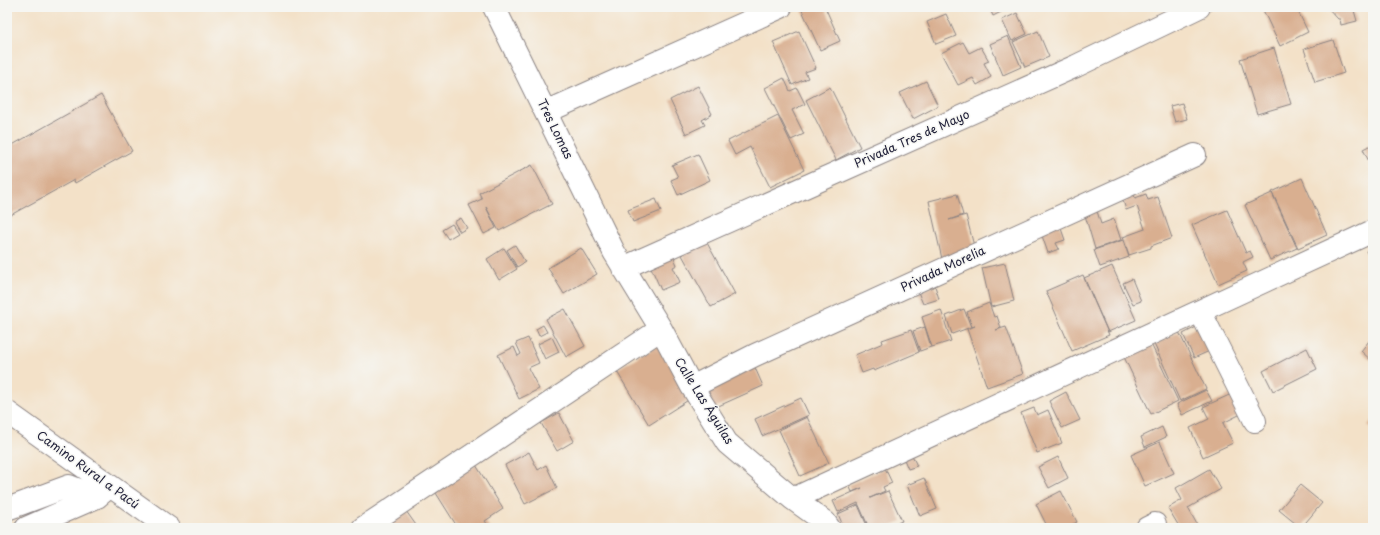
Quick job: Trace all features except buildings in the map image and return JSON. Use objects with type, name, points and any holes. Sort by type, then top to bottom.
[{"type":"street","name":"Tres Lomas","points":[[494,7],[619,260]]},
{"type":"street","points":[[546,112],[781,7]]},
{"type":"street","name":"Privada Tres de Mayo","points":[[619,260],[1076,66],[1199,7]]},
{"type":"street","name":"Privada Morelia","points":[[692,387],[762,352],[1195,155]]},
{"type":"street","points":[[793,499],[1373,231]]},
{"type":"street","name":"Calle Las Águilas","points":[[619,260],[662,330],[692,387],[727,443],[793,499],[825,522],[829,528]]},
{"type":"street","points":[[1200,311],[1255,421]]},
{"type":"street","points":[[363,528],[662,330]]},
{"type":"street","name":"Camino Rural a Pacú","points":[[7,412],[104,491],[169,528]]},
{"type":"street","points":[[7,509],[69,486],[104,491]]},
{"type":"street","points":[[26,528],[104,491]]}]
